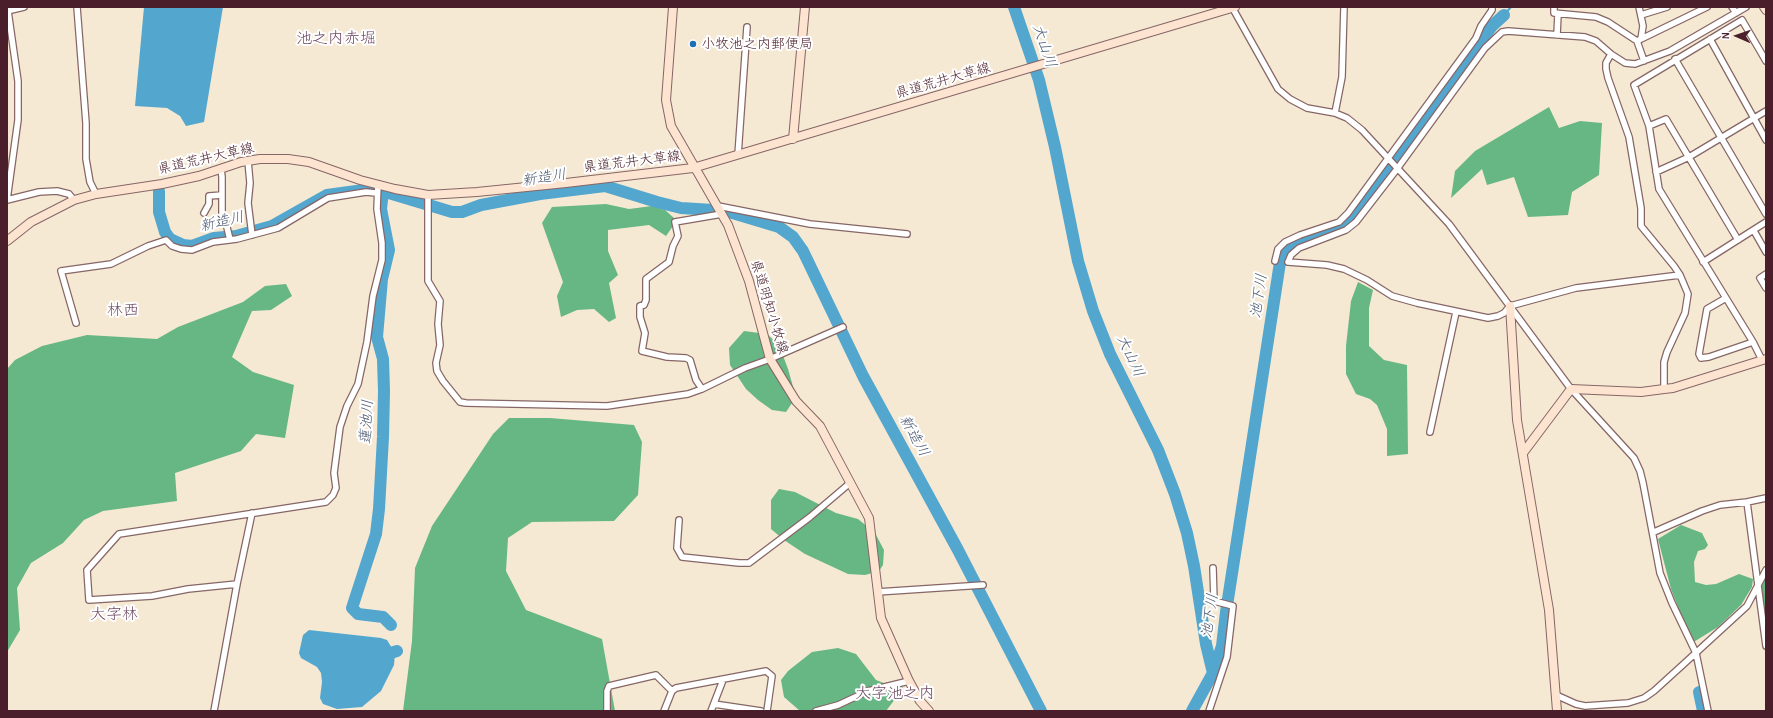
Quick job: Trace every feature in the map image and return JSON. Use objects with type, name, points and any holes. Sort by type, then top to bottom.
[{"type":"main road","name":"県道明知小牧線","points":[[673,7],[667,80],[667,111],[671,126],[693,168],[728,225],[749,281],[770,359],[796,401],[820,426],[869,518],[881,618],[909,681],[920,701],[929,711]]},
{"type":"main road","points":[[793,139],[805,7]]},
{"type":"main road","name":"県道荒井大草線","points":[[7,241],[31,222],[74,200],[96,194],[162,184],[199,176],[248,161],[277,159],[309,162],[360,180],[428,195],[477,192],[566,183],[693,168],[1233,7]]},
{"type":"main road","points":[[1510,306],[1517,420],[1527,487],[1549,610],[1557,711]]},
{"type":"main road","points":[[1523,453],[1571,389],[1641,392],[1664,389],[1764,360]]},
{"type":"street","points":[[24,7],[8,11],[18,81],[18,120],[7,200],[39,192],[57,191],[69,194],[74,200]]},
{"type":"street","points":[[77,7],[86,123],[86,159],[90,182],[96,194]]},
{"type":"street","points":[[1233,7],[1278,89],[1290,99],[1306,108],[1335,113],[1347,118],[1362,130],[1449,224],[1571,389],[1634,458],[1643,482],[1654,532],[1660,573],[1672,604],[1696,653],[1708,711]]},
{"type":"street","points":[[1335,113],[1342,77],[1344,7]]},
{"type":"street","points":[[1275,261],[1278,249],[1284,242],[1339,222],[1360,198],[1476,38],[1481,26],[1492,10],[1492,7]]},
{"type":"street","points":[[1554,7],[1554,13],[1558,14],[1596,17],[1608,22],[1639,40]]},
{"type":"street","points":[[1639,7],[1643,26],[1639,40],[1644,62]]},
{"type":"street","points":[[1641,15],[1667,7]]},
{"type":"street","points":[[1639,40],[1708,7]]},
{"type":"street","points":[[1732,7],[1736,13]]},
{"type":"street","points":[[1680,275],[1576,288],[1510,306],[1504,313],[1488,318],[1456,312],[1392,296],[1367,280],[1344,269],[1327,265],[1288,262],[1291,255],[1299,248],[1346,230],[1356,222],[1485,48],[1498,35],[1508,31],[1585,37],[1596,41],[1611,54],[1625,63],[1635,64],[1644,62],[1670,51],[1746,7]]},
{"type":"street","points":[[1556,35],[1558,14]]},
{"type":"street","points":[[1764,360],[1659,189],[1649,126],[1634,84],[1742,20],[1766,61]]},
{"type":"street","points":[[738,155],[747,27]]},
{"type":"street","points":[[1710,39],[1766,140]]},
{"type":"street","points":[[1611,54],[1606,63],[1606,69],[1629,137],[1641,208],[1641,226],[1680,275],[1688,294],[1685,313],[1666,352],[1663,371],[1664,389]]},
{"type":"street","points":[[1675,60],[1766,214]]},
{"type":"street","points":[[1656,172],[1689,157],[1766,111]]},
{"type":"street","points":[[1649,126],[1666,119],[1738,240]]},
{"type":"street","points":[[248,161],[250,183],[249,217],[252,235]]},
{"type":"street","points":[[221,169],[223,210],[221,213],[222,221],[226,223],[230,240]]},
{"type":"street","points":[[236,584],[188,589],[152,596],[89,600],[86,570],[119,534],[326,502],[333,495],[336,488],[334,472],[340,427],[347,406],[358,384],[367,342],[373,296],[382,260],[382,243],[376,193],[378,184]]},
{"type":"street","points":[[76,323],[61,271],[111,264],[148,246],[166,240],[172,246],[192,250],[214,242],[230,240],[278,228],[328,198],[366,192],[376,193]]},
{"type":"street","points":[[204,213],[209,204],[209,196],[222,195]]},
{"type":"street","points":[[428,195],[428,281],[440,301],[438,324],[440,345],[436,363],[437,371],[460,402],[620,405],[688,394],[702,389],[745,368],[770,359],[843,327]]},
{"type":"street","points":[[702,389],[696,380],[690,360],[686,358],[667,357],[642,351],[645,333],[640,317],[640,306],[644,305],[646,300],[646,279],[669,262],[673,246],[678,236],[675,222],[720,210],[810,224],[907,234]]},
{"type":"street","points":[[1703,262],[1766,222]]},
{"type":"street","points":[[1754,231],[1766,252]]},
{"type":"street","points":[[1766,274],[1760,278],[1766,288]]},
{"type":"street","points":[[1726,298],[1707,309],[1699,354],[1701,358],[1709,357],[1753,342]]},
{"type":"street","points":[[1430,432],[1456,312]]},
{"type":"street","points":[[679,520],[676,548],[682,557],[731,563],[749,563],[850,483]]},
{"type":"street","points":[[1654,532],[1720,505],[1766,498]]},
{"type":"street","points":[[1747,502],[1766,646]]},
{"type":"street","points":[[214,711],[236,584],[252,513]]},
{"type":"street","points":[[1209,711],[1227,657],[1233,606],[1214,601],[1213,568]]},
{"type":"street","points":[[1556,695],[1576,704],[1586,706],[1628,703],[1636,701],[1654,691],[1746,606],[1766,570]]},
{"type":"street","points":[[877,592],[983,585]]},
{"type":"street","points":[[664,711],[672,691],[676,688],[766,671],[772,676],[767,711]]},
{"type":"street","points":[[607,711],[606,691],[609,686],[656,675],[672,691]]},
{"type":"street","points":[[711,711],[723,680]]},
{"type":"street","points":[[820,710],[838,705],[868,691],[909,681]]},
{"type":"street","points":[[714,704],[761,711]]},
{"type":"green space","points":[[1549,107],[1559,128],[1580,121],[1602,123],[1599,175],[1572,192],[1568,215],[1528,217],[1514,177],[1487,185],[1482,169],[1451,198],[1455,171],[1475,151]]},
{"type":"green space","points":[[606,204],[629,209],[652,206],[665,210],[674,218],[673,226],[666,236],[649,225],[608,230],[608,251],[618,275],[609,283],[616,318],[609,322],[594,309],[577,310],[561,317],[557,296],[563,282],[542,223],[552,207]]},
{"type":"green space","points":[[1358,282],[1373,290],[1369,308],[1369,346],[1384,360],[1407,365],[1408,454],[1387,456],[1387,429],[1377,405],[1370,399],[1356,394],[1346,374],[1346,346],[1351,301]]},
{"type":"green space","points":[[286,284],[292,296],[271,310],[252,311],[232,357],[253,372],[294,385],[285,438],[256,434],[241,451],[175,473],[177,501],[103,511],[84,520],[63,543],[31,563],[17,588],[20,630],[7,652],[7,369],[15,360],[42,346],[87,335],[157,339],[178,327],[243,302],[265,286]]},
{"type":"green space","points":[[744,331],[767,334],[779,345],[796,397],[786,412],[772,410],[758,400],[746,389],[730,365],[729,348]]},
{"type":"green space","points":[[509,418],[550,418],[634,425],[642,442],[638,495],[614,521],[532,522],[508,538],[506,571],[526,610],[602,639],[615,711],[403,711],[412,641],[415,568],[432,526],[493,434]]},
{"type":"green space","points":[[779,489],[795,492],[836,513],[858,519],[875,533],[884,550],[883,565],[879,571],[865,575],[848,574],[805,554],[784,540],[771,529],[771,500]]},
{"type":"green space","points":[[1681,525],[1702,533],[1708,545],[1705,549],[1698,551],[1694,562],[1695,582],[1706,585],[1716,584],[1739,574],[1753,579],[1752,587],[1741,605],[1718,627],[1692,643],[1671,589],[1658,539]]},
{"type":"green space","points":[[1766,577],[1766,623],[1761,582]]},
{"type":"green space","points":[[838,648],[856,654],[876,680],[889,685],[903,685],[902,690],[886,711],[800,711],[784,697],[781,680],[788,671],[812,652]]},
{"type":"water","points":[[144,7],[223,7],[204,122],[186,126],[180,116],[167,108],[135,106]]},
{"type":"water","points":[[309,630],[381,638],[387,640],[395,653],[394,665],[381,691],[362,707],[337,709],[323,704],[320,698],[322,682],[321,673],[317,667],[301,658],[299,653],[303,635]]},
{"type":"waterway","name":"大山川","points":[[1014,7],[1039,80],[1055,147],[1078,261],[1093,311],[1110,354],[1158,450],[1175,494],[1187,533],[1194,566],[1206,644],[1213,673]]},
{"type":"waterway","points":[[1504,15],[1511,7]]},
{"type":"waterway","name":"池下川","points":[[1192,711],[1213,673],[1222,646],[1281,256],[1286,249],[1296,243],[1330,234],[1352,218],[1492,26],[1504,15]]},
{"type":"waterway","name":"新造川","points":[[382,191],[452,212],[462,212],[481,205],[540,194],[605,186],[681,208],[713,210]]},
{"type":"waterway","name":"新造川","points":[[159,191],[159,212],[165,232],[170,239],[183,245],[192,246],[214,238],[236,236],[272,226],[327,195],[371,189]]},
{"type":"waterway","name":"蓮池川","points":[[383,191],[381,209],[389,250],[382,279],[377,337],[383,359],[384,391],[379,509],[376,534],[352,608],[358,614],[383,617],[391,625]]},
{"type":"waterway","name":"新造川","points":[[729,212],[779,227],[793,237],[803,251],[863,376],[958,550],[1041,711]]},
{"type":"waterway","name":"蓮池川","points":[[378,657],[397,651]]},
{"type":"waterway","points":[[1699,692],[1703,711]]},
{"type":"place","name":"小牧池之内郵便局","points":[[693,44]]},
{"type":"district","name":"池之内赤堀","points":[[336,39]]},
{"type":"district","name":"林西","points":[[123,311]]},
{"type":"district","name":"大字林","points":[[114,615]]},
{"type":"district","name":"大字池之内","points":[[895,694]]}]
